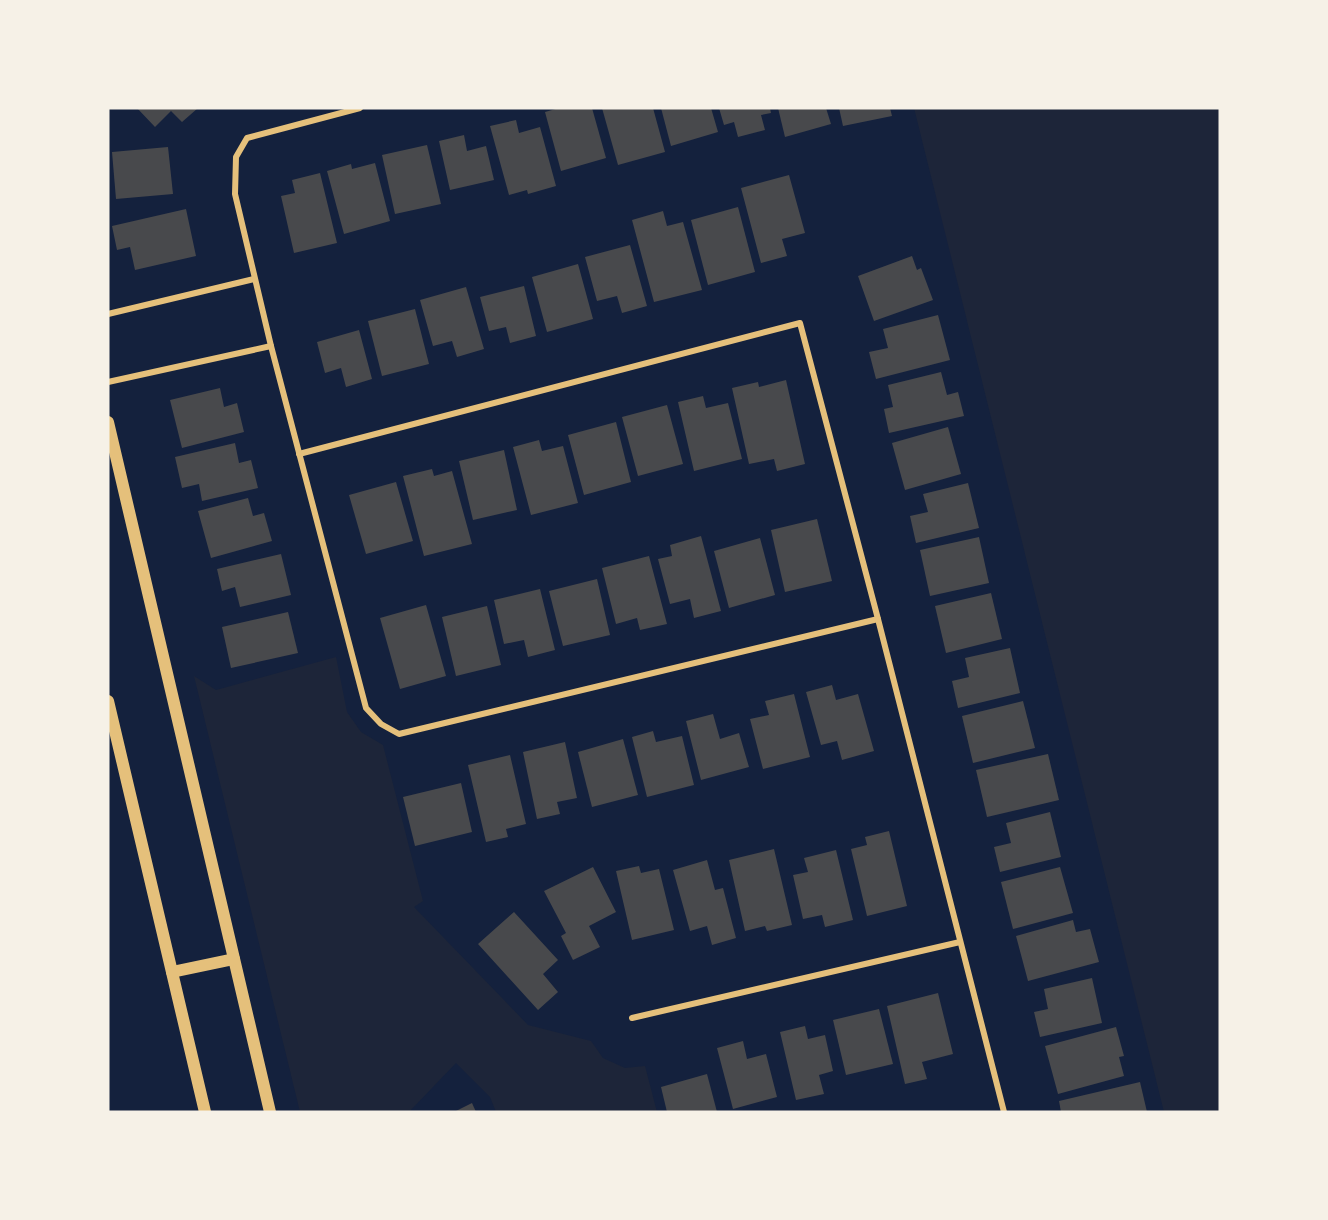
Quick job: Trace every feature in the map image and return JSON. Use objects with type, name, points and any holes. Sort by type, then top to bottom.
[{"type":"main road","points":[[108,422],[270,1112]]},
{"type":"main road","points":[[108,701],[205,1112]]},
{"type":"main road","points":[[172,972],[234,959]]},
{"type":"street","points":[[360,108],[247,138],[236,157],[235,194],[271,346],[366,708],[381,724],[399,734],[878,619]]},
{"type":"street","points":[[108,314],[254,279]]},
{"type":"street","points":[[299,454],[800,323],[1004,1112]]},
{"type":"street","points":[[108,382],[271,346]]},
{"type":"street","points":[[632,1018],[960,942]]},
{"type":"shaded area","points":[[914,108],[1220,108],[1220,1112],[1164,1112]]},
{"type":"shaded area","points":[[336,657],[347,712],[361,732],[383,745],[423,901],[414,907],[528,1025],[591,1041],[603,1058],[625,1068],[645,1066],[657,1112],[496,1112],[490,1097],[456,1063],[409,1112],[300,1112],[194,676],[216,690]]},
{"type":"building","points":[[137,108],[198,108],[182,122],[171,111],[155,127]]},
{"type":"building","points":[[559,108],[592,108],[606,158],[561,171],[545,112]]},
{"type":"building","points":[[602,108],[653,108],[665,152],[618,165]]},
{"type":"building","points":[[661,108],[711,108],[718,132],[671,146]]},
{"type":"building","points":[[719,108],[770,108],[771,113],[761,115],[765,130],[738,137],[734,122],[724,125]]},
{"type":"building","points":[[778,108],[826,108],[831,124],[785,137]]},
{"type":"building","points":[[839,108],[890,108],[892,116],[843,126]]},
{"type":"building","points":[[516,120],[519,133],[540,127],[556,186],[528,194],[527,190],[509,195],[490,126]]},
{"type":"building","points":[[464,135],[467,151],[486,146],[494,180],[450,190],[439,141]]},
{"type":"building","points":[[427,145],[441,204],[395,214],[382,155]]},
{"type":"building","points":[[168,147],[173,194],[116,199],[112,152]]},
{"type":"building","points":[[375,163],[390,221],[344,234],[327,171],[351,164],[352,169]]},
{"type":"building","points":[[320,173],[337,243],[294,253],[281,196],[295,193],[292,180]]},
{"type":"building","points":[[789,175],[805,233],[782,239],[787,256],[761,263],[741,188]]},
{"type":"building","points":[[738,207],[755,272],[708,285],[691,220]]},
{"type":"building","points":[[186,209],[196,256],[135,270],[130,247],[117,250],[112,226]]},
{"type":"building","points":[[663,211],[667,226],[683,222],[702,290],[654,302],[632,220]]},
{"type":"building","points":[[630,245],[647,306],[622,313],[617,296],[597,301],[585,257]]},
{"type":"building","points":[[912,256],[917,270],[921,268],[933,300],[874,321],[858,276]]},
{"type":"building","points":[[578,264],[593,319],[547,332],[532,277]]},
{"type":"building","points":[[524,286],[536,336],[510,343],[506,327],[489,331],[480,297]]},
{"type":"building","points":[[466,287],[484,349],[457,357],[452,341],[433,346],[420,300]]},
{"type":"building","points":[[415,309],[429,364],[382,376],[368,321]]},
{"type":"building","points":[[938,315],[950,360],[876,379],[869,352],[888,348],[883,329]]},
{"type":"building","points":[[359,330],[372,379],[346,387],[341,368],[325,373],[317,342]]},
{"type":"building","points":[[941,372],[947,395],[958,392],[964,416],[889,433],[884,409],[893,407],[888,385]]},
{"type":"building","points":[[786,380],[805,464],[777,471],[774,459],[749,464],[732,388],[758,382],[759,387]]},
{"type":"building","points":[[220,388],[224,407],[237,403],[244,432],[182,448],[170,400]]},
{"type":"building","points":[[703,396],[706,408],[728,403],[742,459],[694,471],[678,402]]},
{"type":"building","points":[[667,405],[683,464],[638,476],[622,417]]},
{"type":"building","points":[[616,422],[631,482],[584,495],[568,435]]},
{"type":"building","points":[[948,427],[961,474],[905,490],[892,443]]},
{"type":"building","points":[[539,440],[542,451],[563,446],[578,503],[531,515],[513,447]]},
{"type":"building","points":[[235,443],[239,463],[251,460],[258,488],[202,501],[199,484],[182,488],[175,457]]},
{"type":"building","points":[[504,450],[517,510],[473,520],[459,461]]},
{"type":"building","points":[[432,469],[434,476],[452,471],[472,544],[424,556],[403,476]]},
{"type":"building","points":[[396,482],[413,541],[366,554],[349,495]]},
{"type":"building","points":[[968,483],[979,528],[916,543],[910,516],[928,512],[923,494]]},
{"type":"building","points":[[248,498],[253,516],[264,513],[272,541],[211,558],[198,511]]},
{"type":"building","points":[[817,519],[832,581],[785,592],[771,530]]},
{"type":"building","points":[[701,536],[721,611],[694,618],[690,599],[670,604],[658,559],[672,556],[670,545]]},
{"type":"building","points":[[979,537],[989,583],[930,596],[920,550]]},
{"type":"building","points":[[760,538],[775,595],[729,608],[714,551]]},
{"type":"building","points":[[281,554],[291,595],[240,607],[235,587],[222,591],[217,569]]},
{"type":"building","points":[[649,556],[667,624],[640,630],[637,618],[616,624],[602,568]]},
{"type":"building","points":[[597,579],[610,635],[563,646],[549,591]]},
{"type":"building","points":[[540,589],[555,650],[528,657],[524,640],[504,644],[494,600]]},
{"type":"building","points":[[991,593],[1002,639],[946,653],[935,606]]},
{"type":"building","points":[[426,605],[446,676],[400,689],[380,618]]},
{"type":"building","points":[[487,606],[501,665],[456,676],[442,617]]},
{"type":"building","points":[[288,612],[298,653],[231,668],[222,627]]},
{"type":"building","points":[[1010,648],[1020,693],[958,708],[952,681],[969,677],[965,658]]},
{"type":"building","points":[[832,685],[836,700],[858,694],[874,751],[842,760],[837,741],[821,745],[806,692]]},
{"type":"building","points":[[794,694],[810,757],[763,769],[750,719],[769,715],[765,701]]},
{"type":"building","points":[[1023,701],[1035,748],[973,763],[962,716]]},
{"type":"building","points":[[713,714],[720,739],[739,733],[749,767],[701,780],[686,721]]},
{"type":"building","points":[[653,731],[656,742],[682,736],[694,785],[647,797],[632,737]]},
{"type":"building","points":[[623,739],[638,795],[592,807],[578,752]]},
{"type":"building","points":[[565,742],[577,798],[557,802],[560,814],[537,819],[523,752]]},
{"type":"building","points":[[1048,754],[1059,800],[987,817],[976,770]]},
{"type":"building","points":[[510,755],[526,824],[506,829],[508,837],[486,842],[468,765]]},
{"type":"building","points":[[461,783],[472,832],[415,846],[403,797]]},
{"type":"building","points":[[1050,812],[1061,857],[1000,872],[994,847],[1011,843],[1006,823]]},
{"type":"building","points":[[889,831],[907,906],[867,916],[851,849],[867,845],[865,837]]},
{"type":"building","points":[[774,849],[792,925],[767,931],[765,926],[745,931],[729,860]]},
{"type":"building","points":[[836,850],[853,920],[825,927],[822,915],[803,919],[793,875],[808,872],[804,858]]},
{"type":"building","points":[[707,860],[715,890],[723,888],[736,938],[712,945],[707,926],[690,931],[673,870]]},
{"type":"building","points":[[639,866],[641,873],[659,869],[674,930],[632,940],[616,871]]},
{"type":"building","points":[[593,867],[616,912],[589,926],[600,947],[573,960],[561,936],[566,933],[544,891]]},
{"type":"building","points":[[1060,867],[1073,913],[1013,929],[1001,882]]},
{"type":"building","points":[[514,912],[558,960],[543,974],[558,992],[538,1010],[478,944]]},
{"type":"building","points":[[1073,920],[1076,932],[1090,929],[1099,962],[1028,981],[1016,936]]},
{"type":"building","points":[[1092,978],[1102,1023],[1040,1037],[1034,1012],[1048,1009],[1044,989]]},
{"type":"building","points":[[938,993],[953,1054],[922,1062],[927,1079],[905,1084],[887,1006]]},
{"type":"building","points":[[879,1009],[893,1064],[846,1075],[833,1020]]},
{"type":"building","points":[[805,1026],[808,1039],[825,1035],[833,1071],[819,1075],[824,1094],[796,1100],[780,1032]]},
{"type":"building","points":[[1116,1027],[1124,1056],[1119,1057],[1124,1076],[1058,1094],[1045,1046]]},
{"type":"building","points":[[743,1041],[747,1059],[766,1054],[777,1097],[733,1109],[717,1048]]},
{"type":"building","points":[[707,1074],[717,1112],[667,1112],[661,1087]]},
{"type":"building","points":[[1140,1082],[1147,1112],[1061,1112],[1059,1101]]},
{"type":"building","points":[[472,1103],[476,1112],[454,1112]]}]
